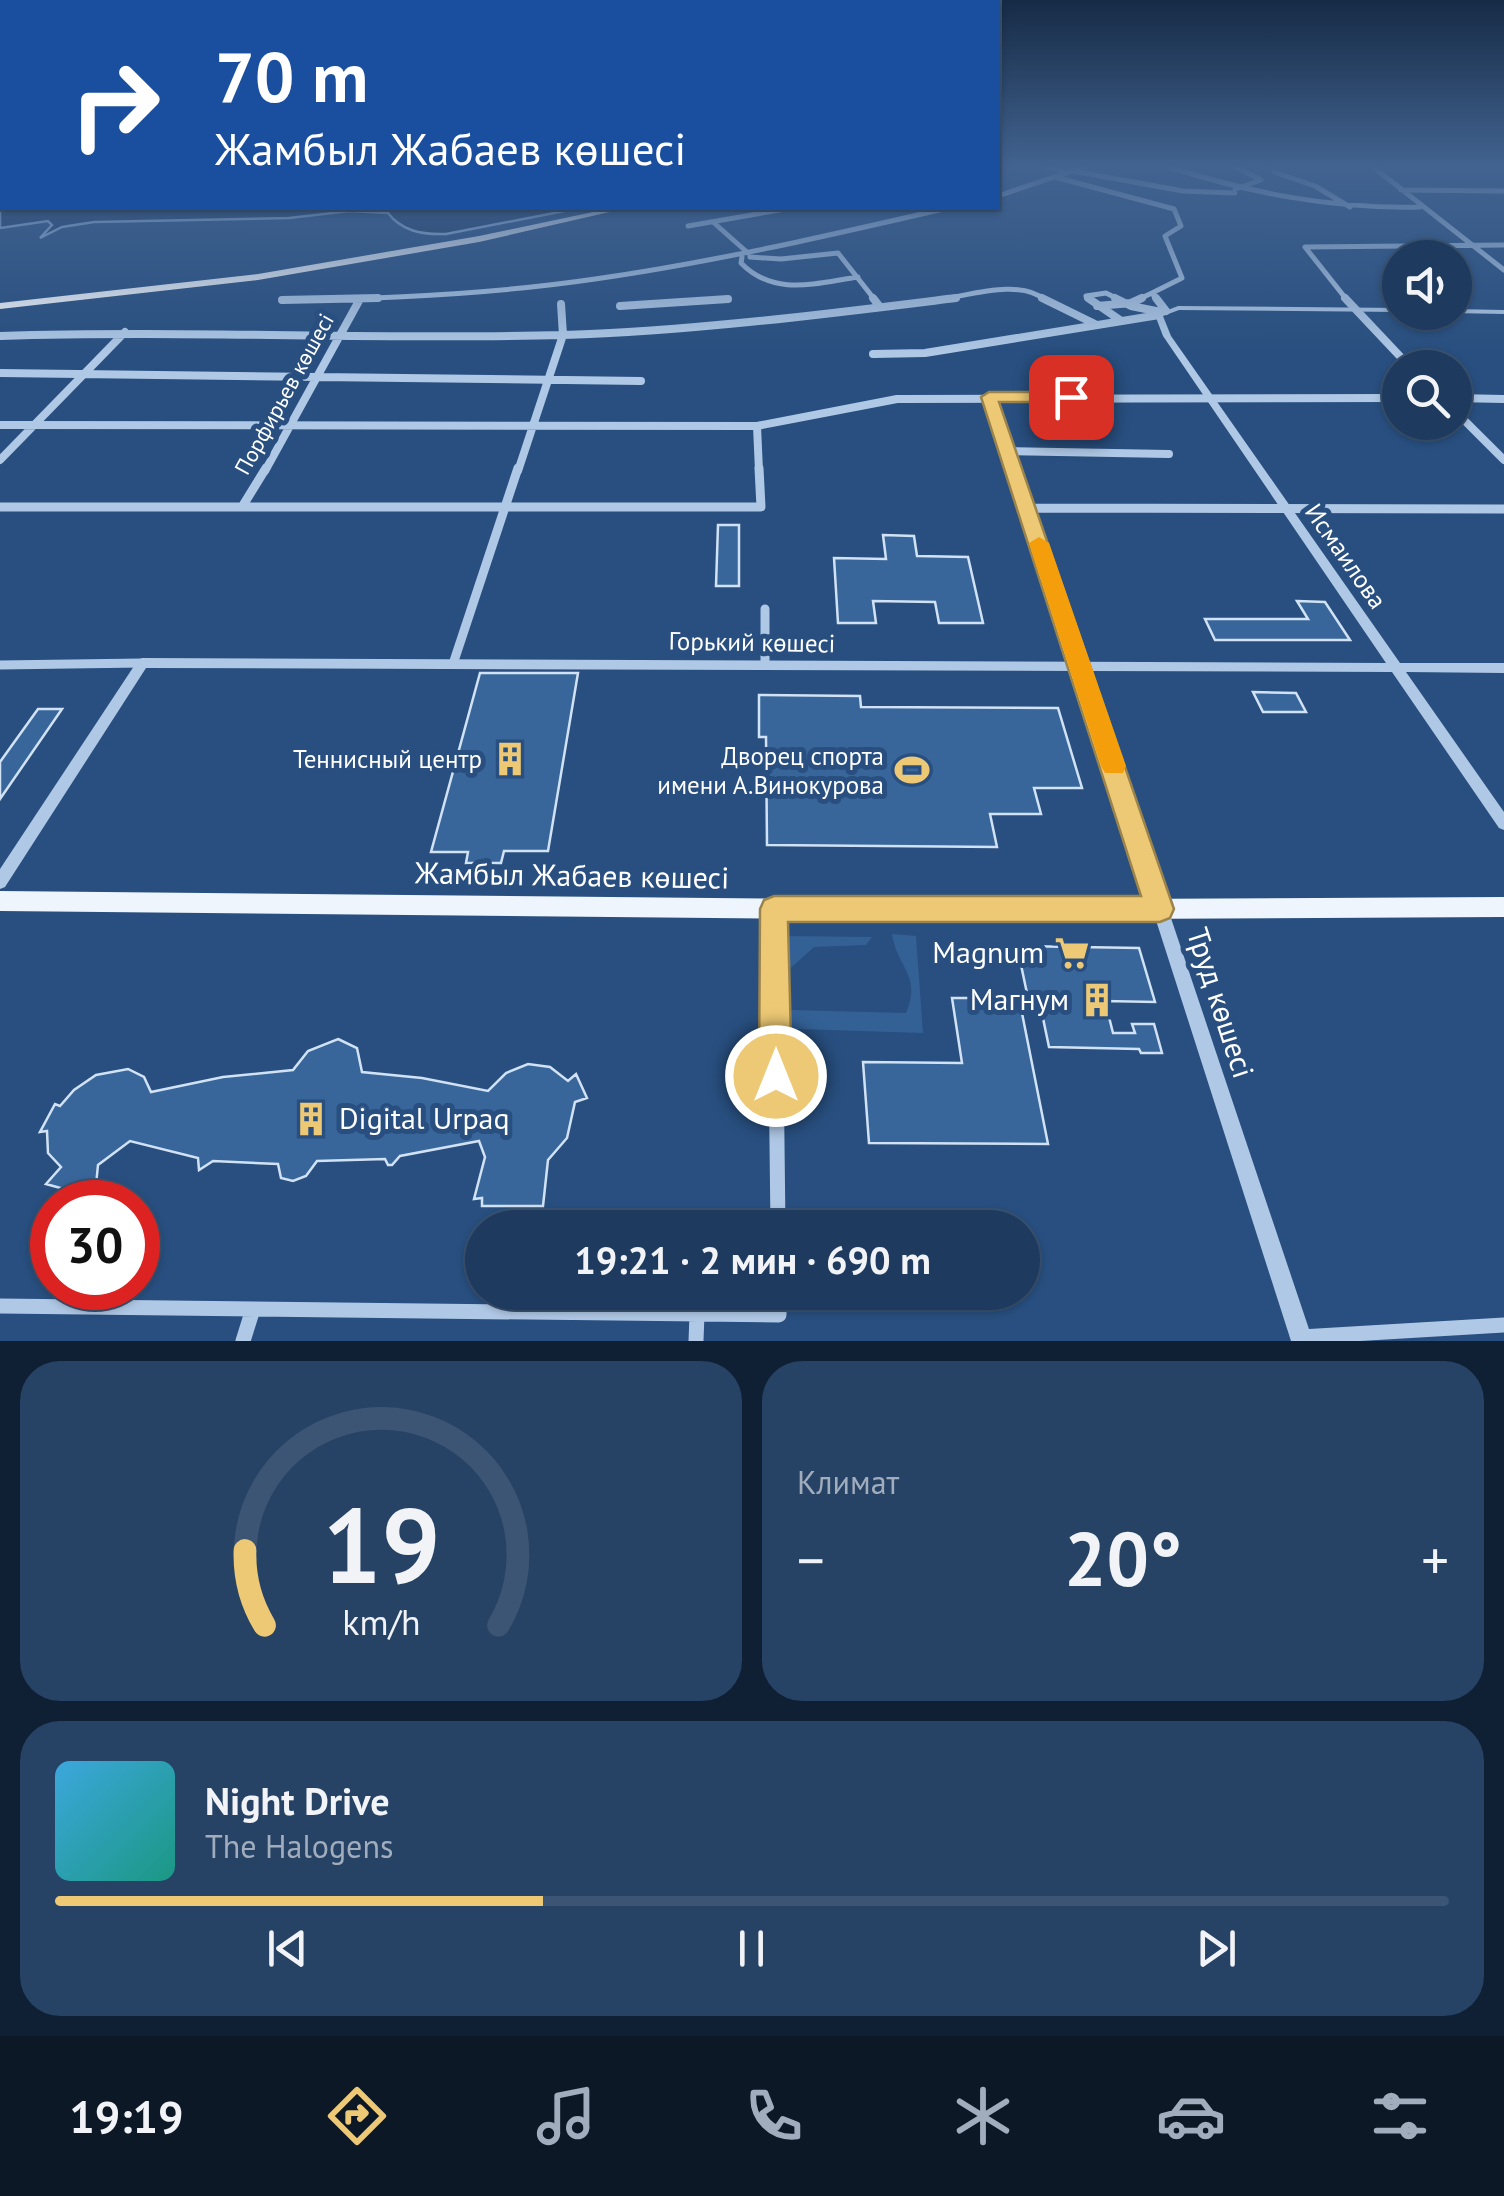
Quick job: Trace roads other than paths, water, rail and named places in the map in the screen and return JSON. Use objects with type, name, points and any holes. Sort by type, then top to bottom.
[{"type":"highway","points":[[0,306],[258,277],[529,229]]},
{"type":"main road","name":"Жамбыл Жабаев көшесі","points":[[0,901],[774,909],[1504,907]]},
{"type":"street","points":[[719,229],[744,255],[782,259],[838,253],[880,307]]},
{"type":"street","points":[[282,300],[360,299],[529,282],[586,281],[744,255],[859,229]]},
{"type":"street","points":[[1125,304],[1182,278],[1165,236],[1176,229]]},
{"type":"street","points":[[1382,246],[1305,249],[1354,309],[1394,350]]},
{"type":"street","points":[[1472,246],[1504,246]]},
{"type":"street","points":[[1472,246],[1504,270]]},
{"type":"street","points":[[744,255],[740,262],[748,272],[774,286],[858,277]]},
{"type":"street","points":[[0,336],[125,332],[562,335],[784,320],[1026,289],[1095,324]]},
{"type":"street","points":[[1152,292],[1162,312]]},
{"type":"street","points":[[1121,320],[1086,298],[1088,294],[1106,293],[1125,304]]},
{"type":"street","name":"Порфирьев көшесі","points":[[242,507],[293,426],[360,299]]},
{"type":"street","points":[[620,306],[728,299]]},
{"type":"street","points":[[454,661],[562,335],[560,304]]},
{"type":"street","points":[[656,304],[656,330]]},
{"type":"street","points":[[1097,306],[1125,304],[1162,312]]},
{"type":"street","points":[[873,354],[925,354],[1162,312],[1382,310]]},
{"type":"street","points":[[1472,311],[1504,312]]},
{"type":"street","name":"Исмаилова","points":[[1162,312],[1161,326],[1504,824]]},
{"type":"street","points":[[0,460],[125,332]]},
{"type":"street","points":[[0,373],[641,380]]},
{"type":"street","name":"Труд көшесі","points":[[989,397],[1302,1339]]},
{"type":"street","points":[[0,425],[756,426],[885,400],[1382,398]]},
{"type":"street","points":[[1472,398],[1504,398]]},
{"type":"street","points":[[0,507],[761,507],[756,426]]},
{"type":"street","points":[[1472,428],[1504,460]]},
{"type":"street","points":[[1008,451],[1169,454]]},
{"type":"street","points":[[1027,508],[1504,509]]},
{"type":"street","points":[[764,608],[766,664]]},
{"type":"street","name":"Горький көшесі","points":[[0,664],[454,661],[1504,668]]},
{"type":"street","points":[[0,882],[142,662]]},
{"type":"street","points":[[774,909],[778,1210]]},
{"type":"street","points":[[0,1306],[780,1315],[780,1310]]},
{"type":"street","points":[[243,1341],[253,1310]]},
{"type":"street","points":[[696,1341],[697,1314]]},
{"type":"street","points":[[1302,1339],[1504,1325]]},
{"type":"place","name":"Теннисный центр","points":[[510,759]]},
{"type":"place","name":"Дворец спорта имени А.Винокурова","points":[[912,770]]},
{"type":"place","name":"Magnum","points":[[1072,953]]},
{"type":"place","name":"Магнум","points":[[1097,1000]]},
{"type":"place","name":"Digital Urpaq","points":[[311,1119]]}]
